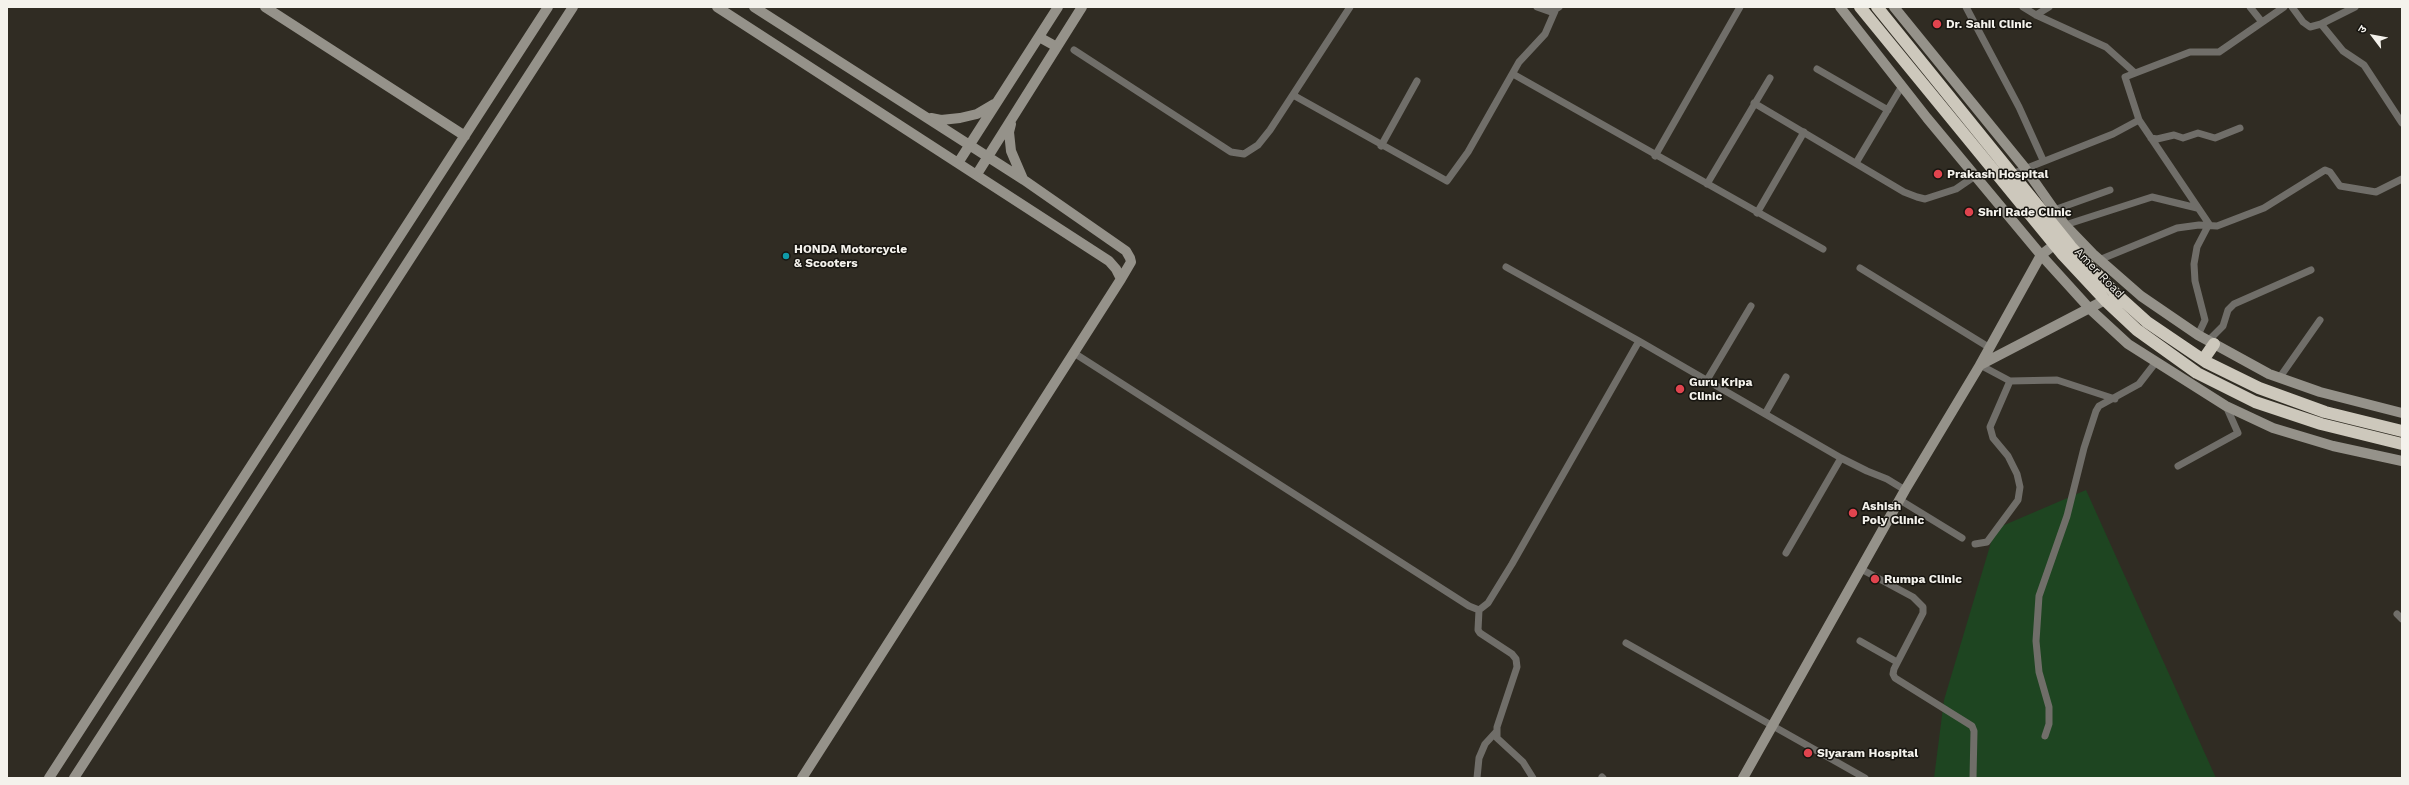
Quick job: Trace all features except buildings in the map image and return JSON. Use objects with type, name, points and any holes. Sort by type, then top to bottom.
[{"type":"highway","name":"Amer Road","points":[[1860,7],[2054,245],[2105,300],[2138,330],[2197,373],[2224,388],[2255,402],[2321,424],[2402,444]]},
{"type":"highway","name":"Amer Road","points":[[1877,7],[2072,248],[2116,294],[2147,322],[2203,360],[2259,388],[2325,412],[2402,431]]},
{"type":"highway","points":[[2203,360],[2211,342]]},
{"type":"street","points":[[265,7],[465,136]]},
{"type":"street","points":[[49,778],[548,7]]},
{"type":"street","points":[[74,778],[573,7]]},
{"type":"street","points":[[717,7],[977,174],[1109,261],[1116,268],[1121,279]]},
{"type":"street","points":[[754,7],[1024,180],[1126,250],[1131,262],[802,778]]},
{"type":"street","points":[[958,163],[1058,7]]},
{"type":"street","points":[[977,174],[1082,7]]},
{"type":"street","points":[[1074,50],[1231,152],[1244,154],[1258,145],[1293,95],[1350,7]]},
{"type":"street","points":[[1537,7],[1551,12],[1557,9]]},
{"type":"street","points":[[1655,156],[1740,7]]},
{"type":"street","points":[[1840,7],[1902,86],[2041,255],[2090,310],[2128,344],[2226,406],[2273,428],[2333,446],[2402,460]]},
{"type":"street","points":[[1894,7],[2025,168],[2065,224],[2099,260],[2141,296],[2198,335],[2239,359],[2280,378],[2320,392],[2402,413]]},
{"type":"street","points":[[1966,7],[2019,107],[2044,160]]},
{"type":"street","points":[[2023,7],[2036,15],[2106,47],[2135,73]]},
{"type":"street","points":[[2036,15],[2049,7]]},
{"type":"street","points":[[2250,7],[2262,22]]},
{"type":"street","points":[[2209,226],[2208,222],[2197,208],[2139,120],[2125,79],[2127,75],[2190,52],[2219,52],[2284,7]]},
{"type":"street","points":[[2292,7],[2307,25],[2314,27],[2355,7]]},
{"type":"street","points":[[1293,95],[1381,146],[1433,175],[1447,181],[1450,180],[1525,54],[1545,34],[1557,9]]},
{"type":"street","points":[[2321,24],[2343,51],[2364,65],[2402,123]]},
{"type":"street","points":[[1039,37],[1057,47]]},
{"type":"street","points":[[1817,69],[1888,110]]},
{"type":"street","points":[[1513,74],[1655,156],[1823,249]]},
{"type":"street","points":[[1707,184],[1770,78]]},
{"type":"street","points":[[1381,146],[1417,82]]},
{"type":"street","points":[[1856,163],[1902,86]]},
{"type":"street","points":[[925,117],[941,120],[955,119],[977,114],[996,103]]},
{"type":"street","points":[[1754,103],[1904,192],[1925,199],[1956,189],[1975,176]]},
{"type":"street","points":[[1012,118],[1009,132],[1011,151],[1024,180]]},
{"type":"street","points":[[2012,174],[2044,160],[2113,134],[2139,120]]},
{"type":"street","points":[[2151,138],[2157,139],[2174,135],[2183,138],[2198,133],[2213,138],[2219,138],[2240,128]]},
{"type":"street","points":[[1757,213],[1804,132]]},
{"type":"street","points":[[2099,260],[2177,228],[2199,225],[2217,226],[2267,207],[2324,170],[2330,172],[2340,186],[2376,192],[2402,179]]},
{"type":"street","points":[[2054,210],[2110,190]]},
{"type":"street","points":[[2065,224],[2152,197],[2197,208]]},
{"type":"street","points":[[2198,335],[2205,320],[2195,281],[2194,264],[2197,247],[2209,226]]},
{"type":"street","points":[[1743,778],[1905,490],[1990,348],[2041,255],[2054,245]]},
{"type":"street","points":[[1506,267],[1640,341],[1841,458],[1887,479],[1905,490]]},
{"type":"street","points":[[1860,268],[1990,348]]},
{"type":"street","points":[[2211,342],[2222,328],[2228,310],[2234,304],[2311,270]]},
{"type":"street","points":[[1980,365],[2090,310],[2105,300]]},
{"type":"street","points":[[1707,380],[1752,306]]},
{"type":"street","points":[[2280,378],[2320,320]]},
{"type":"street","points":[[1477,778],[1479,758],[1486,744],[1496,732],[1517,667],[1516,659],[1512,654],[1480,633],[1478,630],[1479,610],[1488,603],[1516,558],[1640,341]]},
{"type":"street","points":[[1074,353],[1469,606],[1479,610]]},
{"type":"street","points":[[2045,736],[2049,724],[2049,707],[2039,672],[2036,641],[2039,596],[2067,516],[2084,448],[2096,411],[2099,406],[2115,399],[2139,384],[2156,362]]},
{"type":"street","points":[[1980,365],[2010,381],[2057,380],[2115,399]]},
{"type":"street","points":[[1764,414],[1786,376]]},
{"type":"street","points":[[1975,544],[1987,542],[2018,500],[2020,487],[2017,474],[2008,456],[1993,438],[1990,427],[2010,381]]},
{"type":"street","points":[[2178,466],[2238,433],[2226,406]]},
{"type":"street","points":[[1786,553],[1841,458]]},
{"type":"street","points":[[1900,500],[1962,538]]},
{"type":"street","points":[[1861,569],[1913,596],[1923,607],[1923,613],[1894,669],[1895,678],[1972,726],[1974,731],[1973,778]]},
{"type":"street","points":[[1860,641],[1897,662]]},
{"type":"street","points":[[1626,644],[1865,778]]},
{"type":"street","points":[[1496,732],[1500,743],[1523,762],[1534,778]]},
{"type":"green space","points":[[2086,490],[2216,778],[1934,778],[1944,700],[1995,529]]},
{"type":"place","name":"Dr. Sahil Clinic","points":[[1937,24]]},
{"type":"place","name":"Prakash Hospital","points":[[1938,174]]},
{"type":"place","name":"Shri Rade Clinic","points":[[1969,212]]},
{"type":"place","name":"HONDA Motorcycle & Scooters","points":[[786,256]]},
{"type":"place","name":"Guru Kripa Clinic","points":[[1680,389]]},
{"type":"place","name":"Ashish Poly Clinic","points":[[1853,513]]},
{"type":"place","name":"Rumpa Clinic","points":[[1875,579]]},
{"type":"place","name":"Siyaram Hospital","points":[[1808,753]]}]
